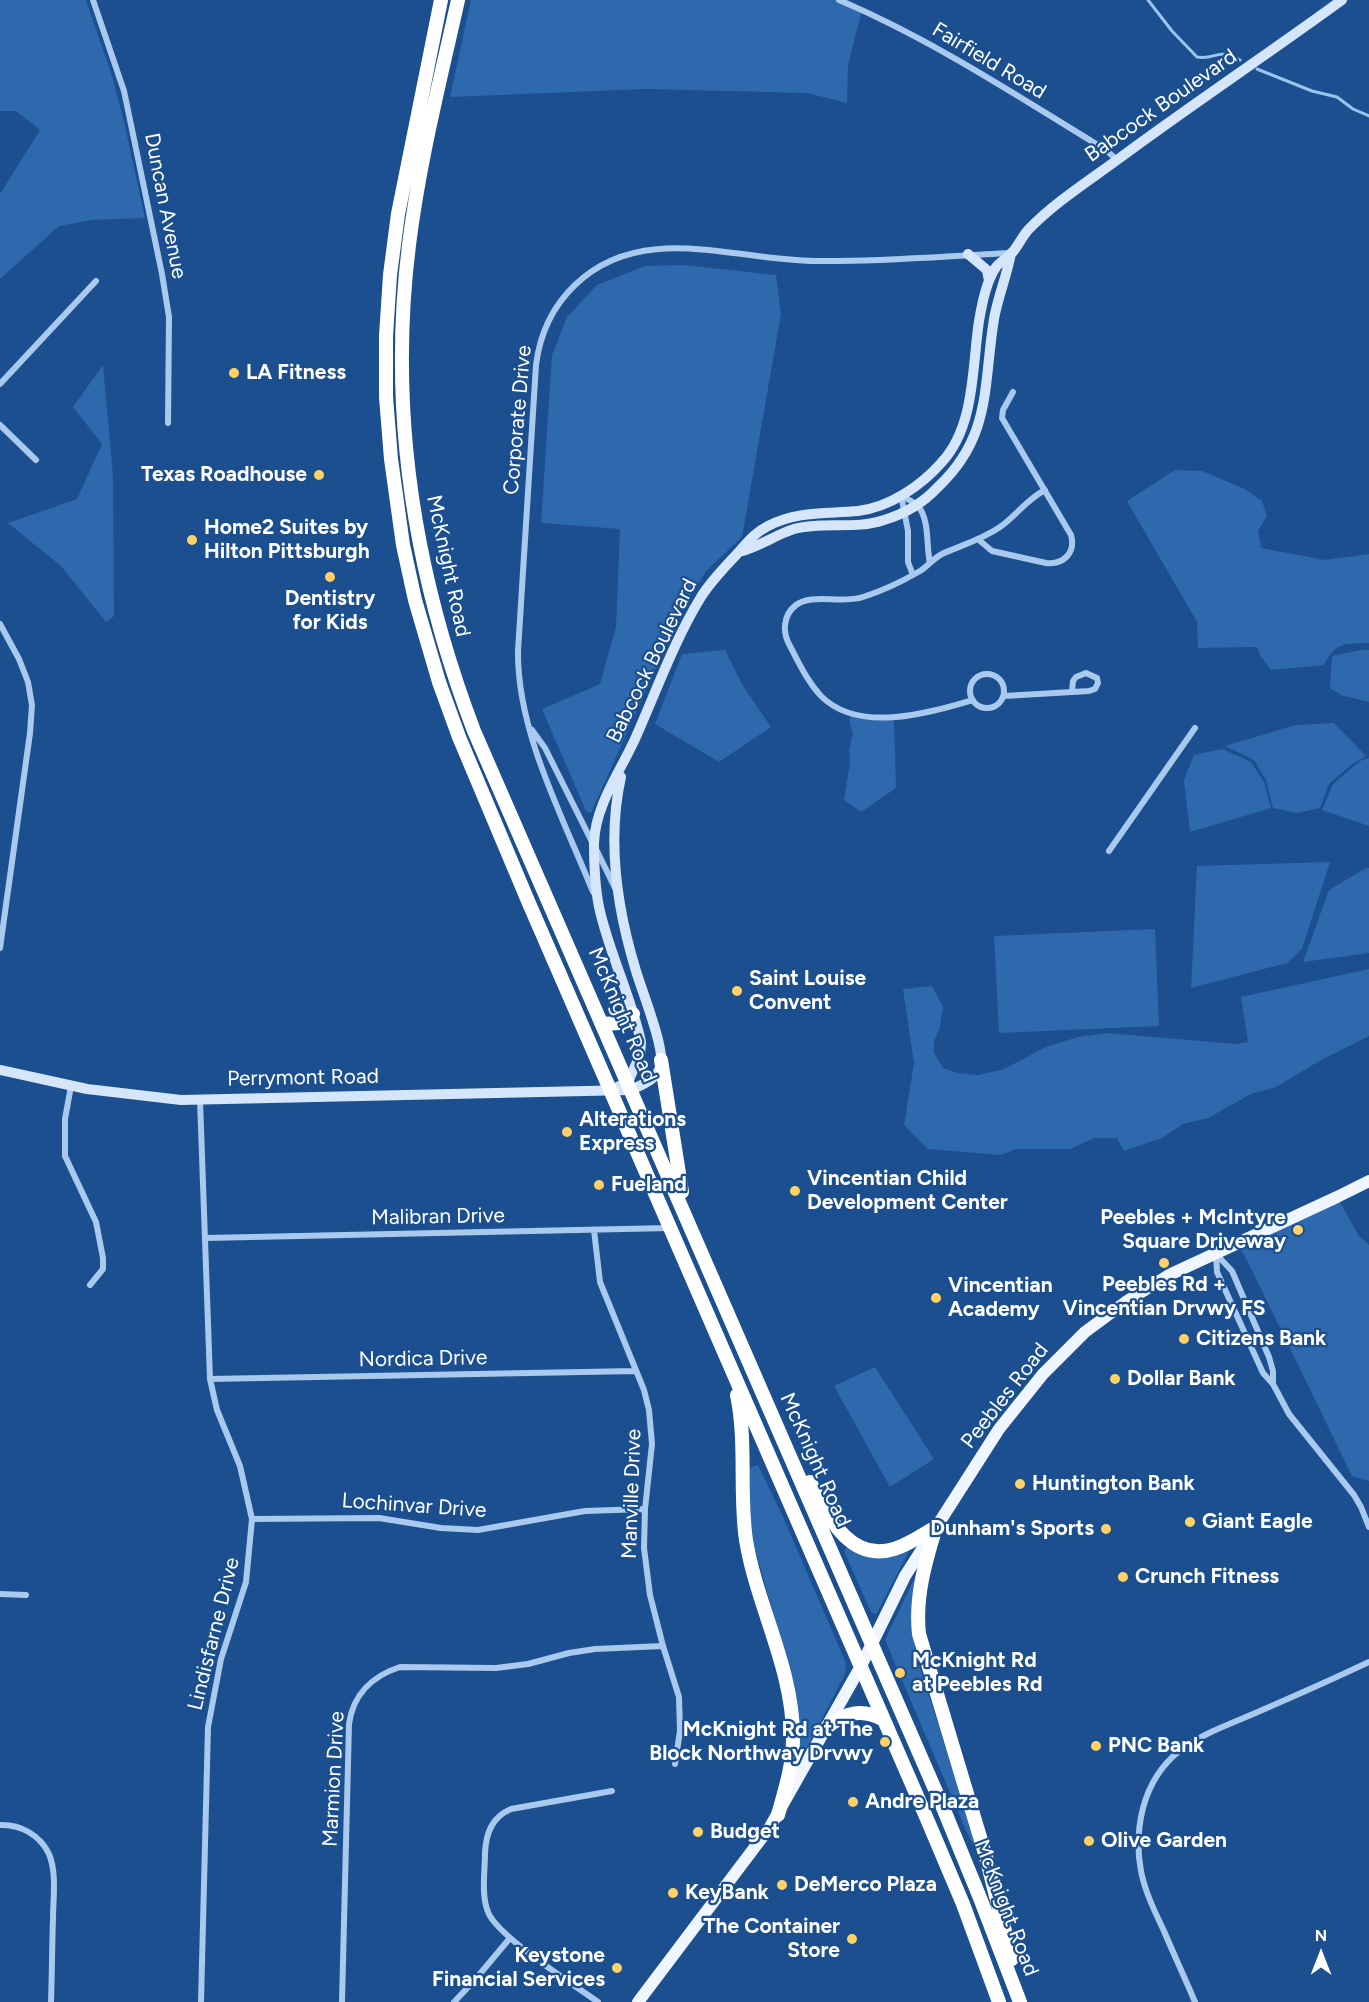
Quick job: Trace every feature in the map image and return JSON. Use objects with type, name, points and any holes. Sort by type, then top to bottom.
[{"type":"highway","name":"McKnight Road","points":[[441,0],[403,183],[389,285],[386,336],[386,397],[390,459],[398,518],[417,609],[430,656],[448,709],[528,901],[954,1882],[999,2002]]},
{"type":"highway","name":"McKnight Road","points":[[458,0],[418,186],[405,286],[402,336],[402,396],[406,457],[412,506],[430,596],[454,677],[474,731],[958,1842],[1021,2002]]},
{"type":"highway","points":[[603,1024],[619,1023],[633,1014]]},
{"type":"highway","points":[[661,1060],[686,1215]]},
{"type":"highway","points":[[732,1370],[741,1424],[746,1539],[750,1561],[785,1679],[792,1717],[791,1767],[778,1815]]},
{"type":"highway","points":[[765,1398],[830,1518],[849,1541],[867,1550],[886,1551],[900,1547],[936,1527]]},
{"type":"highway","points":[[936,1527],[919,1592],[917,1615],[919,1634],[986,1857],[1021,2002]]},
{"type":"highway","points":[[827,1727],[843,1716],[857,1713],[870,1714],[884,1720]]},
{"type":"main road","name":"Peebles Road","points":[[861,1666],[905,1576],[936,1527],[1012,1412],[1043,1374],[1073,1343],[1134,1296],[1169,1275],[1369,1180]]},
{"type":"main road","points":[[638,2002],[778,1815],[861,1666]]},
{"type":"street","name":"Duncan Avenue","points":[[93,0],[124,91],[162,274],[169,317],[168,423]]},
{"type":"street","name":"Fairfield Road","points":[[839,0],[904,29],[1106,150],[1117,160]]},
{"type":"street","name":"Babcock Boulevard","points":[[630,1086],[641,1049],[640,1036],[599,906],[594,846],[600,814],[677,643],[701,596],[747,540],[780,520],[806,513],[862,510],[884,504],[902,495],[936,469],[952,450],[962,431],[981,308],[989,282],[998,265],[1036,223],[1066,197],[1172,118],[1246,70],[1342,0]]},
{"type":"street","name":"Corporate Drive","points":[[599,906],[535,752],[519,690],[518,651],[535,374],[543,331],[551,315],[569,291],[609,260],[631,252],[651,249],[688,249],[775,260],[813,261],[860,261],[1011,253]]},
{"type":"street","name":"Babcock Boulevard","points":[[739,552],[752,549],[793,529],[821,525],[875,523],[917,505],[956,470],[972,444],[983,408],[997,303],[1011,253]]},
{"type":"street","points":[[968,254],[987,270],[989,282]]},
{"type":"street","points":[[0,384],[96,281]]},
{"type":"street","points":[[979,540],[987,548],[997,553],[1053,564],[1065,559],[1072,549],[1071,534],[1002,418],[1003,410],[1013,392]]},
{"type":"street","points":[[0,425],[36,460]]},
{"type":"street","points":[[973,700],[894,718],[865,716],[846,711],[829,703],[816,690],[786,640],[784,631],[787,617],[800,602],[811,599],[838,601],[856,599],[883,590],[913,575],[940,555],[979,540],[1009,521],[1031,498],[1045,490]]},
{"type":"street","points":[[902,495],[917,505],[923,517],[930,563]]},
{"type":"street","points":[[902,495],[908,531],[909,564],[913,575]]},
{"type":"street","points":[[0,624],[24,671],[32,705],[30,734],[0,948]]},
{"type":"street","points":[[990,673],[1000,678],[1005,688],[1004,696],[999,704],[988,708],[977,705],[970,690],[971,684],[974,679],[990,673]]},
{"type":"street","points":[[1004,696],[1071,692],[1095,689],[1098,684],[1097,678],[1086,673],[1076,677],[1071,684],[1071,692]]},
{"type":"street","name":"Corporate Drive","points":[[530,727],[545,748],[614,884],[620,901]]},
{"type":"street","points":[[1109,851],[1195,728]]},
{"type":"street","name":"Babcock Boulevard","points":[[624,762],[613,828],[620,901],[661,1060]]},
{"type":"street","points":[[611,1090],[654,1077],[661,1060]]},
{"type":"street","name":"Perrymont Road","points":[[0,1070],[71,1086],[143,1097],[200,1100],[611,1090]]},
{"type":"street","points":[[71,1086],[65,1119],[65,1156],[96,1221],[103,1258],[103,1269],[90,1285]]},
{"type":"street","name":"Lindisfarne Drive","points":[[200,1100],[210,1379],[217,1410],[240,1466],[252,1519],[246,1582],[221,1659],[208,1727],[201,2002]]},
{"type":"street","name":"Malibran Drive","points":[[206,1238],[671,1228]]},
{"type":"street","name":"Manville Drive","points":[[594,1230],[600,1282],[647,1400],[652,1431],[644,1548],[647,1580],[680,1703],[680,1731],[675,1764]]},
{"type":"street","points":[[1215,1254],[1217,1272],[1263,1373],[1273,1384],[1289,1414],[1354,1495],[1369,1527]]},
{"type":"street","points":[[1215,1254],[1232,1271],[1269,1357],[1273,1371],[1273,1384]]},
{"type":"street","name":"Nordica Drive","points":[[210,1379],[636,1371]]},
{"type":"street","name":"Lochinvar Drive","points":[[252,1519],[379,1518],[441,1528],[478,1530],[585,1511],[645,1509]]},
{"type":"street","points":[[0,1594],[26,1595]]},
{"type":"street","name":"Marmion Drive","points":[[342,2002],[349,1724],[351,1711],[361,1693],[385,1673],[407,1666],[496,1668],[528,1664],[595,1649],[663,1646]]},
{"type":"street","points":[[1195,2002],[1150,1901],[1141,1872],[1138,1843],[1140,1821],[1144,1803],[1155,1779],[1162,1766],[1176,1752],[1202,1735],[1369,1662]]},
{"type":"street","points":[[598,2002],[510,1938],[492,1921],[485,1904],[485,1844],[491,1826],[505,1811],[612,1791]]},
{"type":"street","points":[[0,1825],[15,1826],[36,1837],[45,1847],[51,1861],[53,1888],[51,2002]]},
{"type":"street","points":[[454,2002],[510,1938]]},
{"type":"shaded area","points":[[0,0],[86,0],[112,76],[145,218],[92,220],[59,226],[0,279],[0,194],[40,130],[16,111],[0,111]]},
{"type":"shaded area","points":[[471,0],[839,0],[862,10],[848,65],[847,103],[807,93],[646,89],[450,97]]},
{"type":"shaded area","points":[[684,265],[776,275],[781,314],[742,537],[706,571],[683,607],[591,813],[586,811],[542,709],[600,684],[616,627],[620,529],[541,523],[552,355],[567,317],[597,285],[645,266]]},
{"type":"shaded area","points":[[103,365],[113,475],[114,616],[106,622],[61,566],[8,523],[77,499],[102,444],[73,407]]},
{"type":"shaded area","points":[[1175,470],[1202,471],[1245,489],[1262,501],[1267,516],[1258,531],[1261,548],[1325,560],[1369,554],[1369,643],[1342,645],[1328,657],[1324,665],[1271,670],[1257,647],[1198,648],[1197,622],[1127,501]]},
{"type":"shaded area","points":[[725,650],[743,686],[771,727],[719,762],[655,724],[682,654]]},
{"type":"shaded area","points":[[1369,650],[1369,702],[1341,695],[1330,688],[1332,656]]},
{"type":"shaded area","points":[[850,713],[894,718],[896,788],[861,812],[844,800],[853,733]]},
{"type":"shaded area","points":[[1334,723],[1366,756],[1352,764],[1329,784],[1320,808],[1297,813],[1273,808],[1266,780],[1254,760],[1225,746],[1296,725]]},
{"type":"shaded area","points":[[1222,749],[1251,762],[1264,782],[1271,808],[1190,832],[1184,780],[1194,755]]},
{"type":"shaded area","points":[[1369,758],[1369,826],[1322,810],[1333,784],[1360,761]]},
{"type":"shaded area","points":[[1330,862],[1302,949],[1287,963],[1191,988],[1197,866]]},
{"type":"shaded area","points":[[1369,868],[1369,953],[1303,962],[1329,890]]},
{"type":"shaded area","points":[[1155,929],[1159,1026],[999,1033],[994,936]]},
{"type":"shaded area","points":[[1369,969],[1369,1036],[1321,1060],[1276,1087],[1251,1094],[1208,1118],[1183,1124],[1162,1138],[1124,1151],[1117,1138],[1095,1138],[1070,1149],[1016,1149],[1001,1155],[928,1149],[904,1125],[914,1063],[903,989],[932,986],[943,1007],[940,1027],[934,1041],[934,1053],[943,1068],[958,1073],[978,1075],[1004,1069],[1046,1047],[1078,1037],[1108,1033],[1235,1044],[1248,1042],[1241,997]]},
{"type":"shaded area","points":[[1337,1197],[1359,1236],[1369,1245],[1369,1481],[1352,1476],[1237,1243]]},
{"type":"shaded area","points":[[875,1367],[934,1459],[890,1487],[834,1386]]},
{"type":"shaded area","points":[[758,1465],[846,1663],[845,1674],[801,1759],[799,1756],[800,1727],[795,1694],[754,1544],[749,1468]]},
{"type":"shaded area","points":[[847,1547],[876,1557],[909,1551],[876,1615],[871,1612],[844,1551]]},
{"type":"shaded area","points":[[916,1575],[913,1617],[917,1659],[976,1842],[974,1846],[885,1640]]},
{"type":"waterway","points":[[1148,0],[1172,31],[1197,57],[1226,54],[1240,60]]},
{"type":"waterway","points":[[1257,69],[1312,91],[1337,97],[1353,109],[1369,116]]},
{"type":"place","name":"LA Fitness","points":[[234,373]]},
{"type":"place","name":"Texas Roadhouse","points":[[319,475]]},
{"type":"place","name":"Home2 Suites by Hilton Pittsburgh","points":[[192,540]]},
{"type":"place","name":"Dentistry for Kids","points":[[330,577]]},
{"type":"place","name":"Saint Louise Convent","points":[[737,991]]},
{"type":"place","name":"Alterations Express","points":[[567,1132]]},
{"type":"place","name":"Fueland","points":[[599,1185]]},
{"type":"place","name":"Vincentian Child Development Center","points":[[795,1191]]},
{"type":"place","name":"Peebles + McIntyre Square Driveway","points":[[1298,1230]]},
{"type":"place","name":"Peebles Rd + Vincentian Drvwy FS","points":[[1164,1263]]},
{"type":"place","name":"Vincentian Academy","points":[[936,1298]]},
{"type":"place","name":"Citizens Bank","points":[[1184,1339]]},
{"type":"place","name":"Dollar Bank","points":[[1115,1379]]},
{"type":"place","name":"Huntington Bank","points":[[1020,1484]]},
{"type":"place","name":"Giant Eagle","points":[[1190,1522]]},
{"type":"place","name":"Dunham's Sports","points":[[1106,1529]]},
{"type":"place","name":"Crunch Fitness","points":[[1123,1577]]},
{"type":"place","name":"McKnight Rd at Peebles Rd","points":[[900,1673]]},
{"type":"place","name":"McKnight Rd at The Block Northway Drvwy","points":[[885,1742]]},
{"type":"place","name":"PNC Bank","points":[[1096,1746]]},
{"type":"place","name":"Andre Plaza","points":[[853,1802]]},
{"type":"place","name":"Budget","points":[[698,1832]]},
{"type":"place","name":"Olive Garden","points":[[1089,1841]]},
{"type":"place","name":"DeMerco Plaza","points":[[782,1885]]},
{"type":"place","name":"KeyBank","points":[[673,1893]]},
{"type":"place","name":"The Container Store","points":[[852,1939]]},
{"type":"place","name":"Keystone Financial Services","points":[[617,1968]]}]
